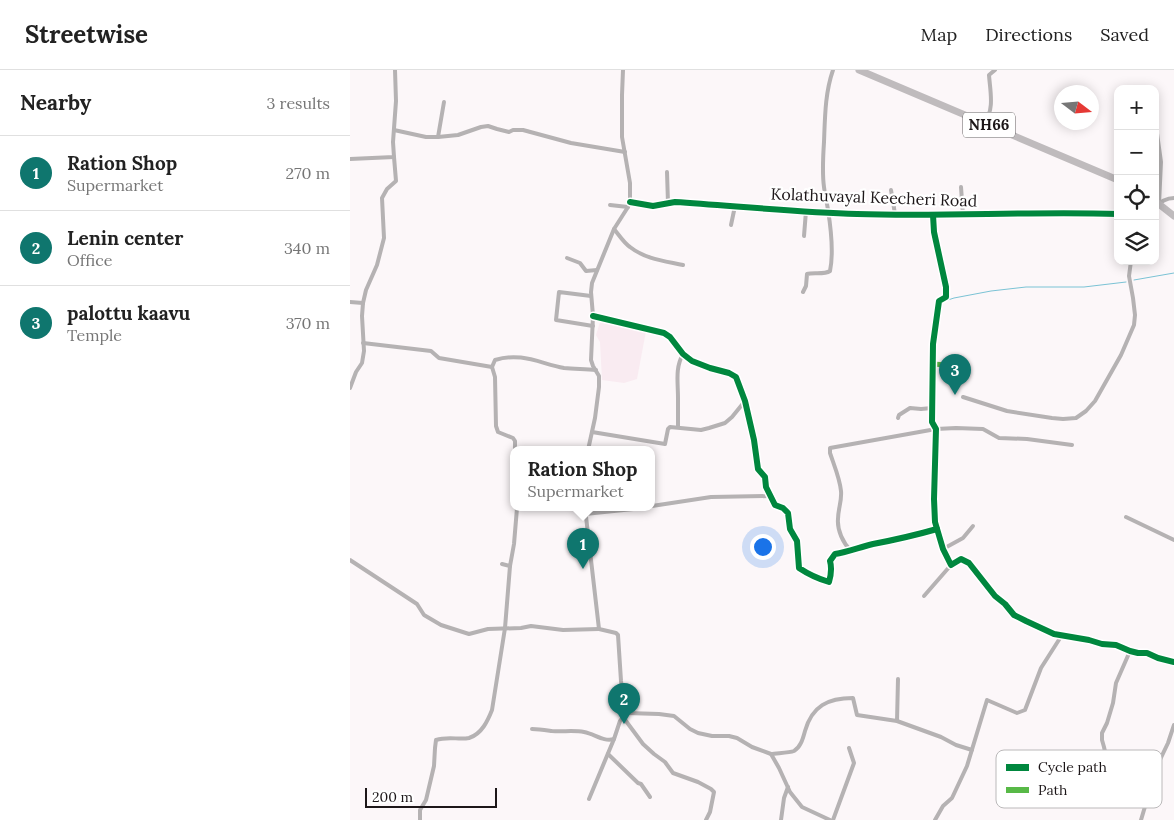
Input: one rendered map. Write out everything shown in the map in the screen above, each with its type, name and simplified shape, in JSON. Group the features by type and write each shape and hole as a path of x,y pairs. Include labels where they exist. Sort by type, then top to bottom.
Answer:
{"highway":[{"name":"NH66","path":"859,70 1114,178"},
{"path":"1159,205 1174,216"}],"street":[{"path":"350,388 356,372 362,363 364,351 363,303 366,290 377,265 384,238 382,198 387,189 396,181 394,157 396,102 394,70"},
{"path":"589,446 599,387 599,376 591,360 594,316 591,296 592,283 614,229 630,202 630,183 622,138 623,70"},
{"path":"803,292 806,286 806,274 812,272 827,273 830,271 831,265 831,239 829,212 824,187 823,156 825,104 830,79 834,70"},
{"path":"984,122 988,118 991,95 989,74 995,70"},
{"path":"438,137 444,102"},
{"path":"394,130 438,137 458,135 488,126 509,132 523,130 571,143 625,152"},
{"path":"1156,130 1160,162 1159,176"},
{"path":"350,159 394,157"},
{"path":"667,172 668,203"},
{"path":"961,187 962,215"},
{"path":"891,190 895,214"},
{"path":"1159,203 1168,198 1174,198"},
{"name":"Kolathuvayal Keecheri Road","path":"630,202 653,206 675,202 856,214 1114,214"},
{"path":"610,205 628,207"},
{"path":"732,225 735,206"},
{"path":"804,236 806,211"},
{"path":"933,215 934,232 946,287 946,297 939,301 933,344 932,422 936,429 934,499 937,529 943,549 951,564"},
{"path":"614,229 629,247 637,252 651,258 683,264"},
{"path":"567,258 580,263 586,271 597,270"},
{"path":"963,397 1007,412 1063,420 1076,418 1086,412 1095,401 1121,355 1134,324 1135,315 1129,276 1130,265"},
{"path":"591,296 559,292 556,320 593,326"},
{"path":"350,302 363,303"},
{"path":"594,316 664,333 692,361 734,375 745,401 754,440 758,469 765,477 766,487 775,505 783,508 788,513 790,529 797,542 799,568 829,582 831,574 830,561 835,554 937,529"},
{"path":"363,343 431,351 439,358 492,367"},
{"path":"678,427 677,372 678,364 683,354"},
{"path":"515,446 513,438 498,432 496,426 496,377 492,367 495,360 520,357 564,368 596,370"},
{"path":"933,364 961,366 956,386"},
{"path":"350,370 356,372"},
{"path":"592,432 665,444 670,427 701,430 725,424 745,401"},
{"path":"898,418 898,415 910,408 932,408"},
{"path":"851,551 846,546 838,528 841,490 830,448 936,429 956,428 983,429 999,438 1026,439 1072,445"},
{"path":"655,506 710,498 770,496"},
{"path":"420,820 420,810 426,800 434,766 436,740 443,738 470,738 479,732 487,722 492,710 505,628 517,511"},
{"path":"599,629 585,514 614,511"},
{"path":"1126,517 1174,540"},
{"path":"943,549 963,538 973,526"},
{"path":"350,560 417,604 424,615 446,627 469,634 488,629 531,626 563,630 599,629 616,633 618,636 620,681 625,710 628,713"},
{"path":"924,596 951,564 961,560 970,563 994,596 1014,614 1054,634 1116,645 1130,651 1147,653 1174,662"},
{"path":"502,564 510,566"},
{"path":"935,820 943,806 952,798 967,766 987,700 1017,713 1024,710 1041,668 1062,635"},
{"path":"1105,750 1102,733 1107,722 1116,683 1130,651"},
{"path":"897,721 898,679"},
{"path":"590,799 620,721 628,713 674,716 698,733 737,738 752,747 771,754 794,750 803,741 806,728 813,713 819,707 839,698 852,698 857,714 897,721 972,750"},
{"path":"623,717 643,744 665,762 673,773 698,782 714,792 710,812 706,820"},
{"path":"1162,756 1174,725"},
{"path":"532,728 551,731 584,732 601,739 614,739"},
{"path":"771,754 790,792 802,807 831,820 854,763 849,748"},
{"path":"608,754 641,784 650,797"},
{"path":"781,820 784,798 788,787"}],"shaded area":[{"path":"601,319 646,331 637,379 624,383 602,380 600,342 596,335"}],"waterway":[{"path":"1134,280 1174,273"},
{"path":"942,302 991,291 1026,287 1084,287 1126,282"}],"marked path":[{"path":"933,364 961,366 956,386"}],"cycle path":[{"path":"630,202 653,206 675,202 857,214 1114,214"},
{"path":"933,215 934,232 946,287 946,297 939,301 933,344 932,422 936,429 935,522 943,549 951,565 961,559 969,563 995,596 1014,615 1054,634 1116,645 1130,651 1147,653 1174,662"},
{"path":"593,316 664,333 692,361 736,377 745,401 754,440 758,469 765,477 766,487 775,505 783,508 788,513 790,529 797,541 799,568 802,570 829,582 831,572 830,561 835,554 937,529"}],"place":[{"name":"palottu kaavu","path":"955,395"},
{"name":"Ration Shop","path":"583,569"},
{"name":"Lenin center","path":"624,724"}]}
